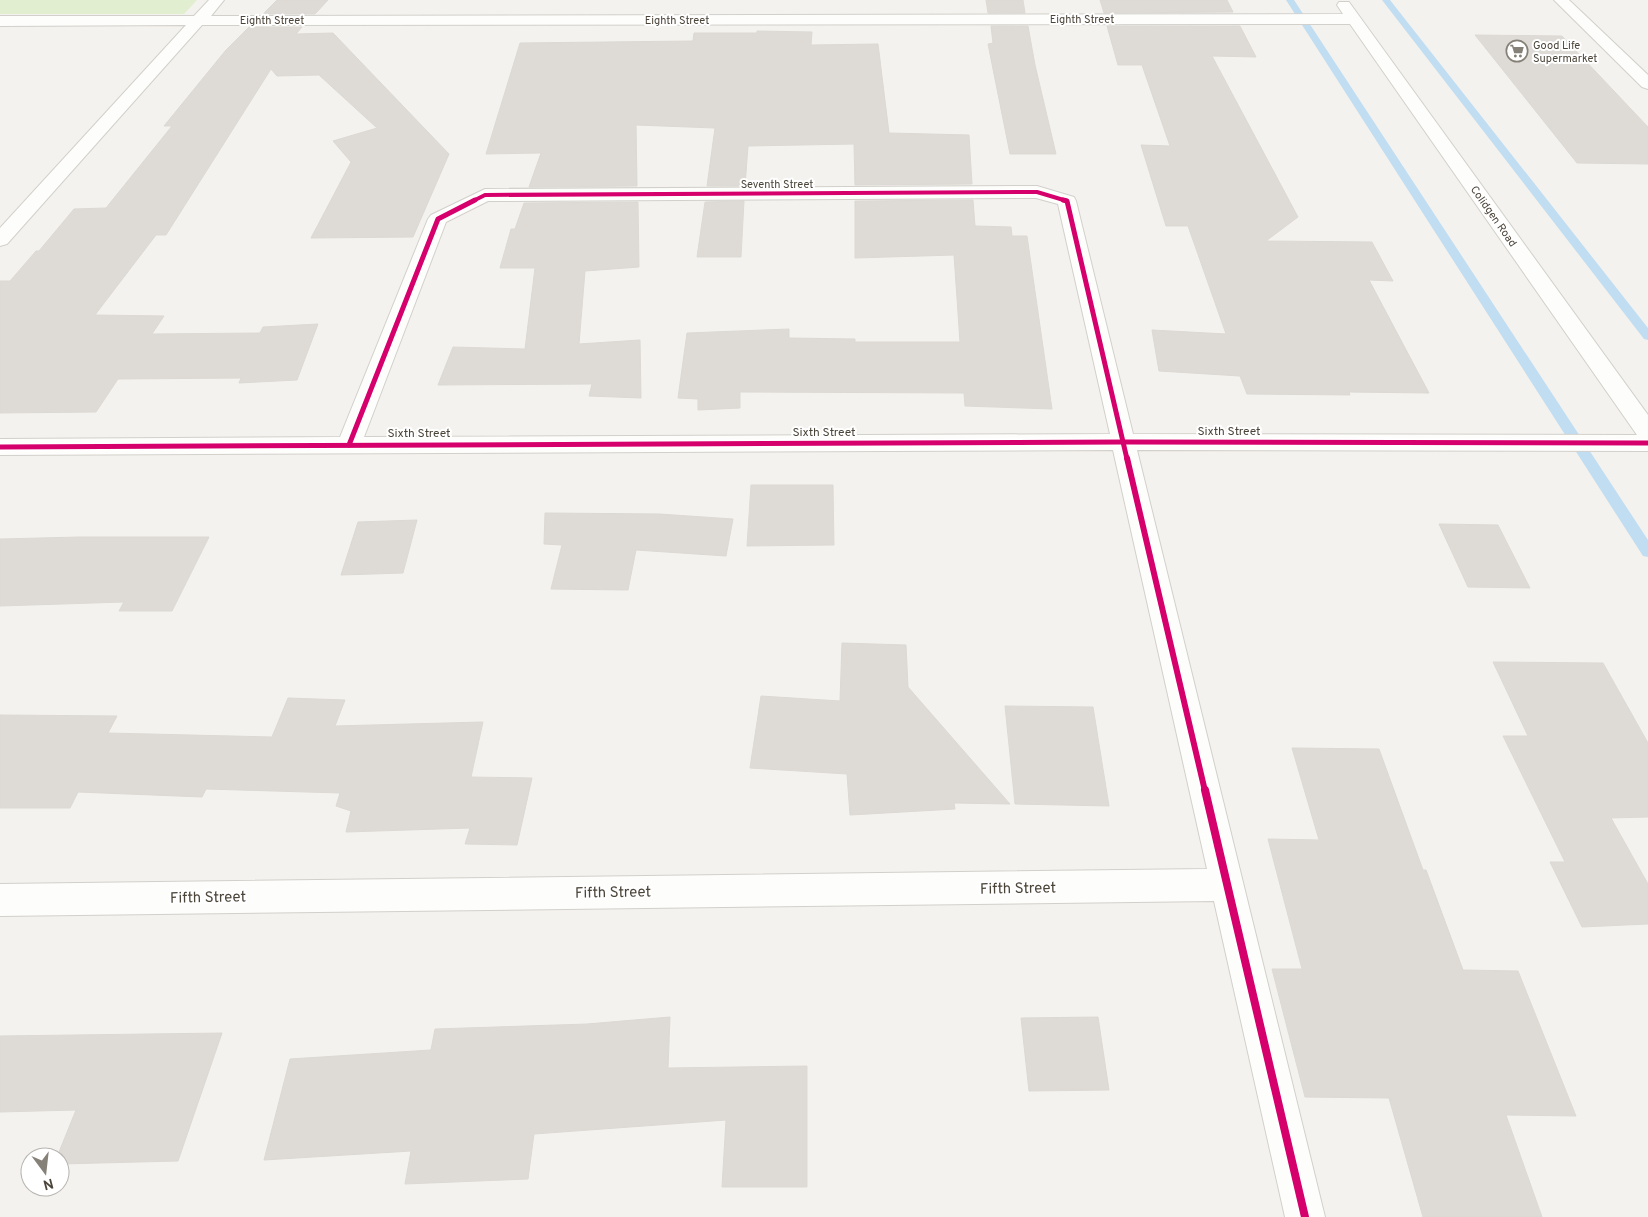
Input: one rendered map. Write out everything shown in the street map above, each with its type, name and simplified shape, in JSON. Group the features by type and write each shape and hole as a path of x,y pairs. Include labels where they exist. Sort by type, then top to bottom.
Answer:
{"street":[{"path":"0,240 217,0"},
{"name":"Colidgen Road","path":"1340,0 1648,432"},
{"path":"1561,0 1648,84"},
{"name":"Eighth Street","path":"0,21 1354,19"},
{"name":"Seventh Street","path":"349,445 438,219 485,195 1037,192 1067,201 1124,442"},
{"path":"1124,442 1304,1217"},
{"name":"Sixth Street","path":"0,448 1124,442 1648,443"},
{"name":"Fifth Street","path":"0,900 1227,885"}],"green space":[{"path":"0,0 197,0 184,14 0,14"}],"building":[{"path":"277,0 328,0 315,14 263,14"},
{"path":"986,0 1023,0 1025,13 988,13"},
{"path":"1100,0 1227,0 1233,12 1104,13"},
{"path":"991,26 1028,26 1056,154 1010,154 988,44 993,43"},
{"path":"1107,26 1240,26 1256,57 1212,56 1298,217 1266,241 1372,242 1393,281 1369,280 1429,393 1349,392 1350,395 1247,394 1240,376 1159,371 1152,330 1226,334 1188,226 1166,226 1141,145 1170,146 1142,65 1118,65"},
{"path":"249,27 302,27 296,34 333,33 449,154 413,237 311,238 351,162 333,141 377,128 319,75 277,76 271,69 166,235 156,235 95,315 164,316 152,334 260,333 263,327 318,324 297,380 239,383 241,378 118,379 96,412 0,413 0,281 10,281 36,251 39,251 74,209 106,208 172,126 164,126 226,50"},
{"path":"757,31 812,32 811,45 878,44 889,133 969,135 972,184 855,185 854,144 748,146 745,186 707,186 715,128 636,125 637,186 529,187 541,153 486,154 520,43 693,41 694,33 757,33"},
{"path":"1475,35 1562,36 1648,127 1648,164 1577,163"},
{"path":"973,200 975,226 1011,227 1012,236 1027,236 1052,409 965,406 964,393 740,392 740,408 698,410 698,399 678,398 687,333 789,329 789,338 855,339 855,342 960,342 954,255 855,258 855,201"},
{"path":"744,201 741,257 697,257 705,202"},
{"path":"638,202 639,267 585,271 579,344 640,340 641,398 589,396 592,384 438,385 453,347 525,349 535,268 500,268 511,229 515,229 524,203"},
{"path":"751,485 833,485 834,545 747,546"},
{"path":"545,513 659,514 733,519 726,556 636,550 628,590 551,589 562,545 544,544"},
{"path":"417,520 403,573 341,575 358,522"},
{"path":"1439,524 1498,525 1530,588 1468,587"},
{"path":"209,537 172,611 119,611 124,602 0,606 0,539"},
{"path":"842,643 906,645 908,687 1010,804 954,803 955,809 850,815 847,774 750,768 761,696 840,701"},
{"path":"1493,662 1603,663 1648,743 1648,817 1611,818 1648,884 1648,924 1582,927 1550,862 1565,862 1503,736 1528,736"},
{"path":"288,698 345,700 335,726 483,722 471,777 532,778 517,845 465,844 470,828 346,832 351,811 336,806 340,793 206,789 202,797 78,792 70,808 0,808 0,715 117,716 108,733 272,737"},
{"path":"1005,706 1093,707 1109,806 1015,804"},
{"path":"1292,748 1379,749 1423,870 1426,870 1463,970 1518,971 1576,1116 1506,1115 1542,1217 1423,1217 1389,1098 1305,1097 1272,969 1302,969 1268,839 1319,840"},
{"path":"670,1017 668,1068 807,1066 807,1187 722,1187 726,1120 534,1134 528,1179 405,1184 411,1151 264,1160 290,1059 431,1050 435,1029 587,1024"},
{"path":"1098,1017 1109,1090 1029,1091 1021,1018"},
{"path":"222,1033 178,1161 70,1164 70,1147 61,1147 76,1110 0,1112 0,1036"}],"waterway":[{"path":"1290,0 1648,552"},
{"path":"1386,0 1648,336"}],"cycle path":[{"path":"349,445 438,219 485,195 1037,192 1067,201 1305,1217"},
{"path":"0,447 1124,442 1648,443"}],"place":[{"name":"Good Life Supermarket","path":"1517,51"}]}
